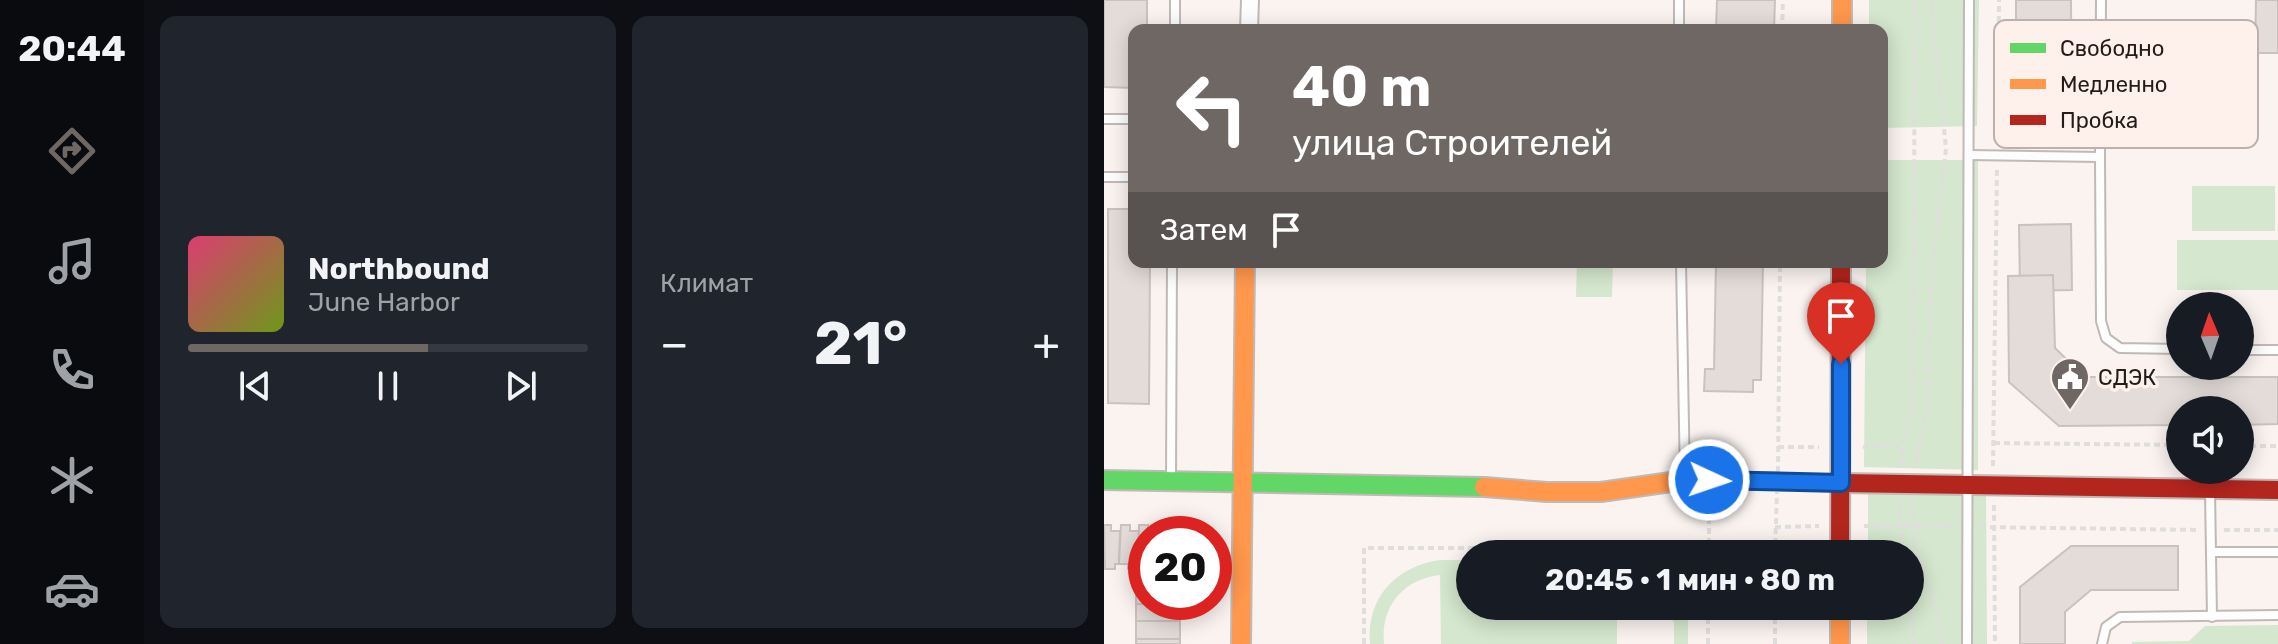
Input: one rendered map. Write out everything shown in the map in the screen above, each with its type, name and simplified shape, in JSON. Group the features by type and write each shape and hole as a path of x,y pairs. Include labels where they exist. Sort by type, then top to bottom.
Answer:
{"street":[{"path":"1249,24 1250,0"},
{"path":"1842,0 1842,24"},
{"path":"1241,644 1245,268"},
{"path":"1840,540 1841,268"},
{"path":"1104,480 1460,485 1547,492 1601,492 1685,480"},
{"path":"1841,483 2278,490"},
{"path":"1840,620 1840,644"}],"lane":[{"path":"1175,0 1175,24"},
{"path":"1679,0 1679,24"},
{"path":"1967,644 1969,0"},
{"path":"2101,0 2101,20"},
{"path":"1104,119 1128,119"},
{"path":"2100,148 2101,321 2106,338 2120,348 2166,349"},
{"path":"1969,155 2100,157"},
{"path":"1104,177 1128,177"},
{"path":"1171,482 1172,268"},
{"path":"1681,268 1685,480 1841,483"},
{"path":"2254,350 2278,350"},
{"path":"2210,491 2212,617"},
{"path":"2211,552 2278,552"},
{"path":"2102,644 2106,627 2120,617 2278,615"}],"path":[{"path":"1782,24 1783,0"},
{"path":"1915,0 1913,403 1901,446 1915,547 1937,612 1942,644"},
{"path":"1902,540 1900,526 1905,485 1928,400 1931,283 1946,149 1931,0"},
{"path":"1999,0 1999,20"},
{"path":"1993,472 1998,148"},
{"path":"1775,540 1780,268"},
{"path":"1994,443 2166,445"},
{"path":"1863,447 1901,446"},
{"path":"2254,446 2278,446"},
{"path":"1778,447 1819,447"},
{"path":"1709,480 1709,540"},
{"path":"1994,498 1995,644"},
{"path":"1775,527 1819,526"},
{"path":"1864,526 2278,530"},
{"path":"1364,644 1364,548 1456,549"},
{"path":"1708,620 1708,644"},
{"path":"1775,620 1775,644"},
{"path":"1912,620 1914,644"}],"green space":[{"path":"1869,0 1979,0 1977,126 1888,128 1888,24 1869,24"},
{"path":"1888,160 1978,160 1978,470 1864,467 1866,268 1888,268"},
{"path":"2192,186 2275,186 2275,231 2192,231"},
{"path":"2177,240 2278,240 2278,290 2177,290"},
{"path":"1577,268 1613,268 1612,297 1576,297"},
{"path":"1868,492 1986,494 1987,644 1867,644 1867,620 1924,620 1924,540 1868,540"},
{"path":"1456,560 1456,620 1617,620 1617,644 1441,644 1440,575 1415,582 1405,589 1390,607 1384,644 1370,644 1373,612 1387,587 1397,577 1424,563"},
{"path":"1673,620 1688,620 1688,644 1674,644"},
{"path":"2278,625 2278,644 2132,644 2189,641 2205,626"}],"building":[{"path":"1104,0 1147,0 1147,24 1128,24 1128,88 1104,87"},
{"path":"1717,0 1775,0 1774,24 1716,24"},
{"path":"2016,0 2071,0 2071,20 2016,20"},
{"path":"2256,0 2278,0 2278,53 2258,53"},
{"path":"1108,209 1128,209 1128,268 1150,268 1149,404 1108,403"},
{"path":"2071,224 2072,290 2020,291 2019,225"},
{"path":"1716,268 1763,268 1761,380 1753,380 1753,392 1704,391 1705,369 1714,369"},
{"path":"2053,275 2055,348 2085,377 2254,380 2254,377 2278,377 2278,424 2254,425 2254,396 2166,396 2166,425 2059,426 2009,382 2008,276"},
{"path":"1104,525 1111,525 1111,531 1120,531 1119,564 1115,564 1115,569 1105,569"},
{"path":"1121,525 1128,525 1128,564 1119,564"},
{"path":"2071,546 2178,546 2178,590 2091,590 2065,612 2065,644 2020,644 2020,587"},
{"path":"1136,620 1180,620 1180,621"},
{"path":"1136,621 1180,621 1180,639 1136,639"},
{"path":"1136,639 1180,639 1180,644 1136,644"}],"traffic: fast":[{"path":"1104,480 1484,487"}],"traffic: slow":[{"path":"1842,0 1842,24"},
{"path":"1241,644 1245,268"},
{"path":"1484,487 1601,492 1685,480"},
{"path":"1840,620 1840,644"}],"traffic: jam":[{"path":"1840,540 1841,268"},
{"path":"1841,483 2278,490"}],"place":[{"name":"СДЭК","path":"2070,411"}],"route":[{"path":"1709,480 1841,483 1841,364"}]}
